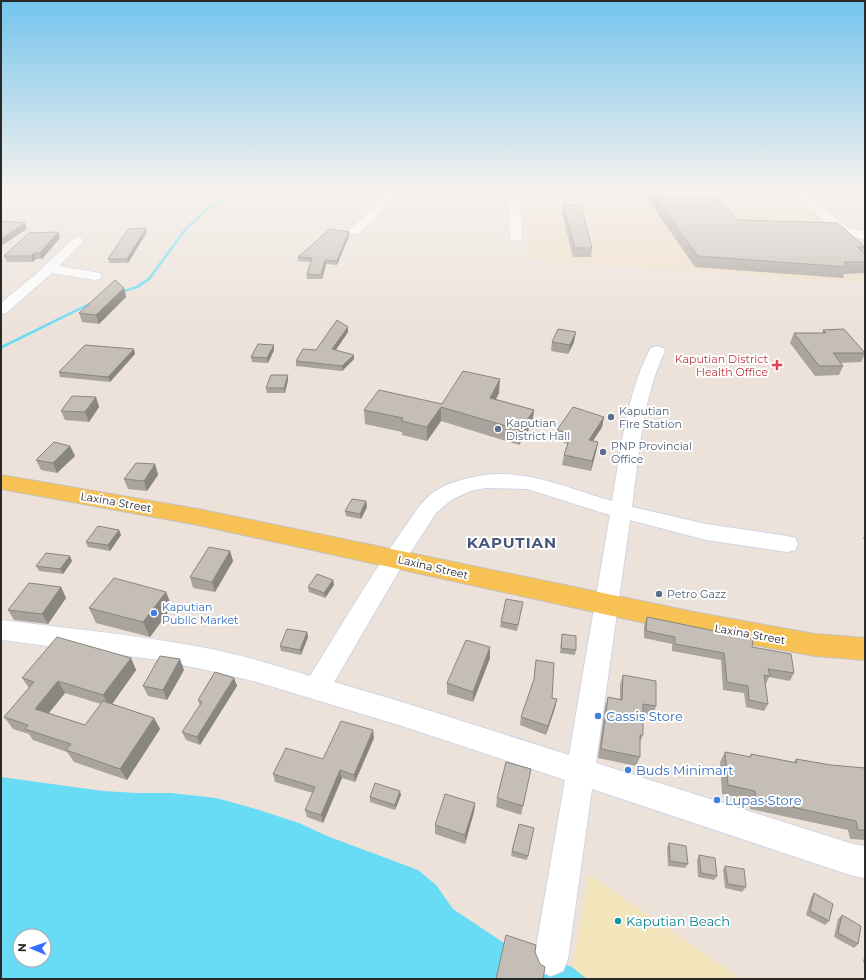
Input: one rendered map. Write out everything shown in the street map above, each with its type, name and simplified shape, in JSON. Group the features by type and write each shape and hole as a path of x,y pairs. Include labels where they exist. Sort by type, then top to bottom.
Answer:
{"main road":[{"name":"Laxina Street","path":"1,482 198,517 395,558 606,605 778,639 815,645 865,649"}],"street":[{"path":"1,310 50,269 78,240"},
{"path":"50,269 95,276"},
{"path":"551,959 621,511 643,383 649,366 657,351"},
{"path":"316,689 395,558 429,508 444,495 464,486 486,481 528,483 621,511 706,532 787,544"},
{"path":"1,630 202,658 257,672 402,714 581,771 718,817 853,860 865,862"}],"shaded area":[{"path":"526,236 841,236 865,259 865,283 529,260"}],"sand":[{"name":"Kaputian Beach","path":"589,875 742,979 587,979 572,967"}],"water":[{"path":"1,777 103,791 171,793 216,798 299,823 327,836 418,870 436,885 453,909 504,943 572,967 587,979 1,979"}],"building":[{"path":"26,236 55,236 40,253 34,253 31,256 4,256"},
{"path":"124,236 141,236 127,259 108,259"},
{"path":"322,236 347,236 337,261 325,260 321,275 307,274 312,258 298,257"},
{"path":"572,236 589,236 592,248 575,248"},
{"path":"683,236 852,236 865,247 857,247 865,254 865,262 844,262 847,267 698,256"},
{"path":"115,280 124,288 96,315 79,313"},
{"path":"337,320 348,327 332,349 354,355 342,366 296,361 303,349 316,350"},
{"path":"558,329 576,332 570,345 552,342"},
{"path":"844,329 865,353 833,353 843,366 819,366 794,333 826,333 823,330"},
{"path":"258,344 274,345 267,358 251,357"},
{"path":"85,345 134,349 108,377 59,372"},
{"path":"463,371 500,379 490,398 534,410 520,430 441,407 427,427 401,421 403,418 364,410 379,390 442,404"},
{"path":"271,375 288,375 284,388 266,388"},
{"path":"72,396 96,397 85,412 61,411"},
{"path":"573,407 604,417 589,440 598,442 592,461 564,455 571,434 557,430"},
{"path":"54,442 70,446 53,463 36,460"},
{"path":"136,463 155,464 144,481 124,479"},
{"path":"352,499 366,501 360,514 345,511"},
{"path":"98,526 119,530 108,545 86,542"},
{"path":"209,547 230,551 212,582 190,577"},
{"path":"46,553 70,556 60,569 36,566"},
{"path":"317,574 333,580 324,593 308,587"},
{"path":"114,578 166,592 143,622 89,608"},
{"path":"29,583 61,587 42,614 8,610"},
{"path":"506,599 523,602 518,625 501,622"},
{"path":"647,617 753,639 752,647 791,654 794,673 768,669 770,676 764,675 768,704 749,700 748,686 727,682 724,653 675,644 675,637 646,631"},
{"path":"287,629 307,632 300,650 280,646"},
{"path":"562,634 576,636 576,650 561,648"},
{"path":"57,637 131,658 103,695 58,681 35,709 85,725 103,701 154,718 120,769 66,750 71,744 25,729 28,725 4,717 34,682 22,678"},
{"path":"466,640 490,647 473,692 447,683"},
{"path":"160,656 180,659 163,690 143,686"},
{"path":"536,660 554,663 552,698 557,699 548,726 521,717 534,679"},
{"path":"215,672 234,678 197,737 182,732 202,702 198,700"},
{"path":"623,675 656,681 656,706 643,704 643,735 640,735 640,757 601,749 608,697 622,700"},
{"path":"341,721 373,730 354,775 340,770 321,815 305,810 315,787 273,774 286,748 323,759"},
{"path":"725,752 751,757 751,754 797,763 796,759 831,765 865,768 865,830 858,830 856,821 756,799 755,791 728,785"},
{"path":"506,762 531,769 523,806 497,798"},
{"path":"375,783 400,791 395,805 370,797"},
{"path":"445,794 475,803 465,835 435,825"},
{"path":"519,824 534,828 528,856 512,851"},
{"path":"669,843 686,846 688,864 670,861"},
{"path":"699,855 715,858 717,876 701,873"},
{"path":"725,866 744,869 746,887 728,884"},
{"path":"814,893 833,904 829,921 810,911"},
{"path":"842,915 861,926 858,944 838,933"},
{"path":"506,935 536,945 535,952 540,964 545,967 543,979 496,979"}],"waterway":[{"path":"118,293 137,287 149,279 181,236"},
{"path":"1,348 94,302"}],"place":[{"name":"Kaputian District Health Office","path":"777,365"},
{"name":"Kaputian Fire Station","path":"611,417"},
{"name":"Kaputian District Hall","path":"498,429"},
{"name":"PNP Provincial Office","path":"603,452"},
{"name":"Petro Gazz","path":"659,594"},
{"name":"Kaputian Public Market","path":"154,613"},
{"name":"Cassis Store","path":"598,716"},
{"name":"Buds Minimart","path":"628,770"},
{"name":"Lupas Store","path":"717,800"},
{"name":"Kaputian Beach","path":"618,921"}],"district":[{"name":"KAPUTIAN","path":"512,542"}]}
